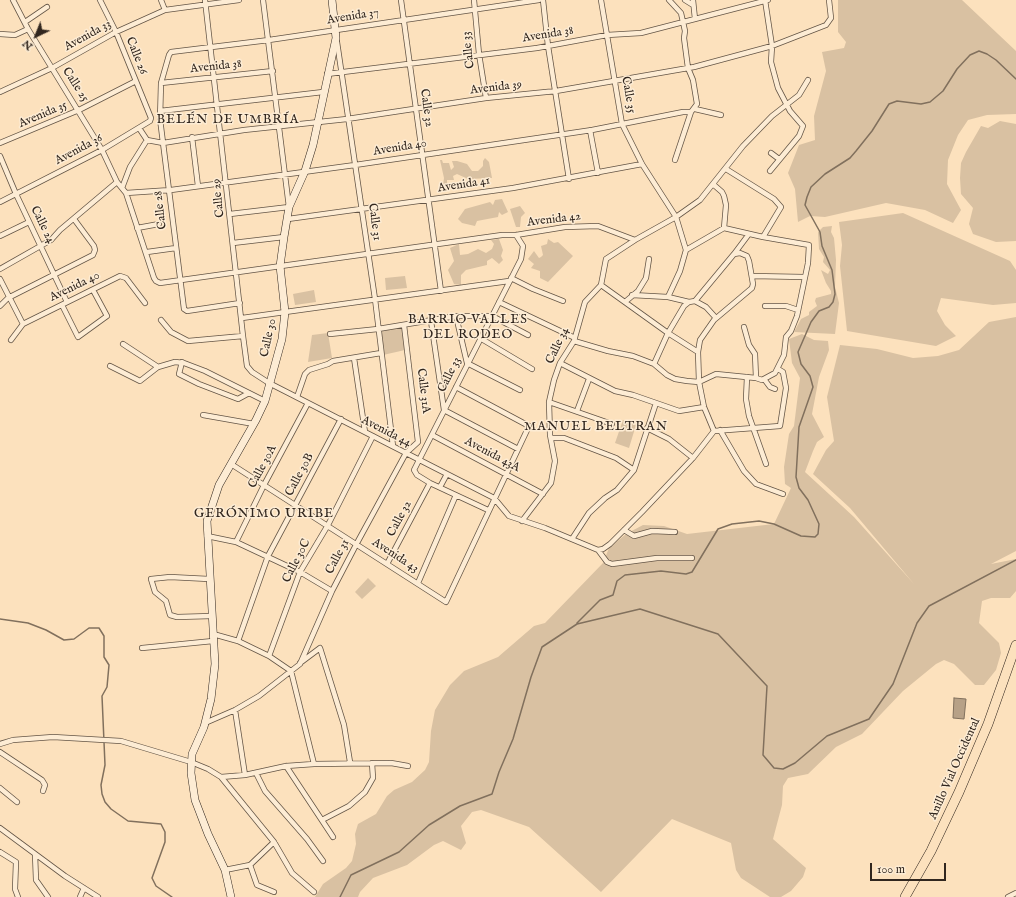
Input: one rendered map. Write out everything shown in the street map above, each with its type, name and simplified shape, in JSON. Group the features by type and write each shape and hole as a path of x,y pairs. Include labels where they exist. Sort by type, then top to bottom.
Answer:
{"highway":[{"name":"Anillo Vial Occidental","path":"905,897 931,850 960,792 988,724 1016,645"}],"main road":[{"name":"Calle 31","path":"332,0 336,38"},
{"name":"Calle 30","path":"191,762 192,754 205,723 211,699 214,664 207,521 212,504 231,464 254,424 265,401 282,339 285,312 280,266 289,207 305,171 318,122 323,92 336,38"},
{"path":"191,762 195,800 208,834 225,870 231,897"}],"street":[{"name":"Calle 25","path":"13,0 28,29 79,110 102,150 117,182"},
{"name":"Calle 26","path":"100,0 116,32 151,118 150,121"},
{"path":"161,0 165,10 206,2 239,0"},
{"name":"Calle 30","path":"263,0 289,207"},
{"name":"Calle 32","path":"401,0 441,290"},
{"name":"Calle 33","path":"474,0 479,54 486,98"},
{"name":"Avenida 37","path":"171,52 269,40 335,29 539,0"},
{"path":"543,0 548,46 569,179"},
{"name":"Calle 35","path":"601,0 622,124 642,164 676,217 686,250"},
{"path":"669,0 681,13 685,31 684,38 688,68 693,80 697,104 693,111 676,160"},
{"path":"685,0 693,3 695,19"},
{"path":"766,0 772,46 771,62 778,88 793,115 801,121 803,126 799,136 770,171"},
{"name":"Avenida 38","path":"327,74 548,46 607,35 641,33 766,0"},
{"name":"Avenida 39","path":"163,143 221,133 347,119 486,98 556,91 688,68 772,46 826,25 830,18 830,0"},
{"name":"Calle 29","path":"206,2 247,366 252,372 269,383"},
{"path":"25,22 47,7"},
{"name":"Avenida 33","path":"0,92 52,68 116,32 165,10"},
{"path":"0,34 16,35 28,29"},
{"name":"Calle 31","path":"336,38 367,255 375,299 393,446"},
{"name":"Calle 28","path":"171,52 162,82 160,111 179,281 184,309 187,311 240,303"},
{"name":"Avenida 38","path":"162,82 272,71"},
{"path":"698,352 668,333 601,285 606,259 635,240 676,217 700,200 714,185 743,146 772,116 799,96 808,80"},
{"name":"Avenida 35","path":"0,143 79,110 136,81"},
{"path":"160,111 323,92"},
{"name":"Avenida 40","path":"126,193 169,190 355,165 590,130 683,112 693,111 721,115"},
{"name":"Avenida 36","path":"0,202 102,150 150,121"},
{"path":"139,128 147,140 163,143"},
{"path":"590,130 598,173"},
{"path":"192,137 198,186"},
{"path":"122,188 130,167 147,140"},
{"path":"771,153 779,159"},
{"name":"Calle 24","path":"0,156 2,168 16,194 67,302"},
{"name":"Avenida 41","path":"288,219 569,179 642,164"},
{"path":"726,169 774,199 781,207 764,237"},
{"path":"0,269 51,240 60,230 74,220 117,182 126,193 154,278 160,282 179,281 280,266"},
{"path":"714,185 722,192 724,196 726,205 724,228"},
{"path":"230,214 289,207"},
{"path":"0,306 8,298 95,252 94,246 74,220"},
{"path":"0,236 29,222"},
{"path":"138,230 159,224"},
{"name":"Avenida 42","path":"280,266 502,235 516,235 565,227 598,226 635,240"},
{"path":"499,302 574,339 608,351 634,356 654,364 675,379 699,382 716,374 764,379 775,373 778,369 784,354 786,337 795,323 808,263 809,245 724,228 686,250 680,271 668,297"},
{"path":"695,301 749,234"},
{"name":"Calle 33","path":"419,460 521,259 523,249 522,242 516,235"},
{"path":"233,243 284,237"},
{"path":"146,252 176,248"},
{"path":"734,254 740,253 747,256 753,284 752,288 716,318 700,340 698,352 699,382 704,407 744,471 756,484 783,494"},
{"path":"625,302 638,290 646,278 649,259"},
{"name":"Avenida 40","path":"11,340 23,324 120,276 124,276 145,303"},
{"path":"752,276 804,277"},
{"path":"242,318 510,279 533,290 563,301"},
{"path":"0,280 8,298 23,324"},
{"name":"Calle 34","path":"522,521 551,483 555,461 550,438 549,402 560,363 574,339 585,302 601,285"},
{"path":"62,305 78,337 106,316 93,290"},
{"path":"632,296 668,297 689,302 695,301 706,307 716,318"},
{"path":"654,364 668,333 684,306 689,302"},
{"path":"765,306 786,306 798,310"},
{"path":"330,334 378,329 456,316 492,316 528,335"},
{"path":"456,316 467,363 520,390"},
{"path":"161,320 171,332 188,342 243,336"},
{"path":"431,321 444,410 518,449"},
{"name":"Calle 31A","path":"404,325 418,442 406,453"},
{"path":"744,327 749,345 755,354 756,378"},
{"path":"480,338 532,369"},
{"path":"123,344 158,366"},
{"path":"297,397 305,374 309,370 333,361 381,353"},
{"path":"354,358 365,432"},
{"path":"182,362 179,374 199,384 238,399 242,399 249,393"},
{"path":"110,366 140,381 158,366 182,362 205,371 265,401"},
{"path":"560,363 615,391 633,395 679,410 704,407"},
{"path":"598,550 607,547 624,530 693,458 717,430 778,427 782,424 786,388 783,372 778,369"},
{"path":"747,377 746,399 753,428 766,464"},
{"path":"577,411 589,379"},
{"path":"764,379 770,388 775,389"},
{"name":"Avenida 44","path":"269,383 494,498"},
{"path":"419,460 414,470 415,473 430,483 488,510 529,426 456,387"},
{"path":"549,402 612,424"},
{"name":"Calle 30A","path":"236,542 264,485 308,403"},
{"path":"572,539 589,513 605,498 617,490 634,470 656,403"},
{"path":"203,415 254,424"},
{"name":"Calle 30B","path":"238,641 268,556 341,419"},
{"path":"647,428 669,439 693,458"},
{"name":"Avenida 43A","path":"432,435 543,494"},
{"name":"Calle 30C","path":"269,656 300,572 328,525 373,436"},
{"path":"550,438 564,438 616,458 634,470"},
{"name":"Calle 31","path":"205,723 235,710 259,696 300,664 332,591 406,453"},
{"name":"Avenida 43","path":"231,464 357,543 446,602 488,510"},
{"path":"440,487 447,474"},
{"name":"Calle 32","path":"387,564 430,483"},
{"path":"418,583 456,495"},
{"path":"494,498 509,516 598,550 607,562 612,564 657,558 692,558"},
{"path":"624,530 634,536 652,531 675,532"},
{"path":"207,536 236,542 268,556 300,572 332,591"},
{"path":"209,579 170,577 151,579 155,592 166,601 170,615 177,617 212,616"},
{"path":"142,648 213,638 238,641 269,656 291,671 314,764"},
{"path":"300,664 320,648 344,725 350,762"},
{"path":"235,710 245,775"},
{"path":"0,744 13,740 53,736 81,739 95,738 125,742 191,762 208,769 221,777 274,842 292,873 314,892"},
{"path":"0,752 42,780 45,785 42,791"},
{"path":"221,777 245,775 286,766 314,764 350,762 391,763 408,766"},
{"path":"322,820 349,806 365,792 373,778 372,763"},
{"path":"286,766 333,837"},
{"path":"256,773 265,791 307,839 323,861"},
{"path":"0,788 17,802"},
{"path":"1,831 98,897"},
{"path":"225,870 250,865 274,842"},
{"path":"0,852 16,862 16,890 18,897"},
{"path":"36,854 36,880 48,897"},
{"path":"250,865 258,885 274,892"},
{"path":"80,897 84,888"},
{"path":"1008,897 1016,893"}],"shaded area":[{"path":"838,0 962,0 1016,51 1016,114 987,115 968,120 958,135 948,160 947,184 961,210 953,223 925,210 886,203 825,217 810,216 798,222 795,189 788,173 799,145 815,140 814,116 826,71 822,52 844,48 846,42 838,32"},
{"path":"1000,121 1016,124 1016,241 996,242 973,234 969,224 973,208 961,194 960,178 961,163 981,126 988,128"},
{"path":"485,158 489,162 492,178 468,179 457,174 453,176 454,180 447,180 447,185 443,186 444,178 440,160 442,160 443,163 449,163 451,170 454,167 452,161 457,161 467,164 472,171 478,171 483,166 483,161"},
{"path":"502,199 508,212 502,215 499,212 498,217 477,221 475,226 462,223 458,219 465,209 490,202 493,205 495,200"},
{"path":"520,206 525,213 521,217 520,227 516,227 510,209"},
{"path":"903,213 1010,261 1016,270 1016,303 993,305 941,298 937,311 945,325 956,336 936,346 847,331 840,266 842,245 839,222"},
{"path":"832,226 831,232 834,238 836,260 835,287 839,303 835,334 794,332 801,319 809,315 809,312 817,306 815,301 816,298 831,294 821,270 828,274 830,270 823,262 824,257 819,249 818,232 823,227"},
{"path":"499,239 503,250 501,256 503,260 499,264 492,258 487,261 487,265 466,270 461,275 461,285 454,284 448,270 454,261 450,248 459,244 460,255 468,254 478,249 486,253 492,249 494,244 491,240"},
{"path":"548,239 554,243 558,242 573,256 548,282 540,278 540,271 531,268 534,264 528,259 534,251 539,258 543,255 541,246 547,244"},
{"path":"405,276 407,288 386,290 385,278"},
{"path":"314,290 316,302 295,305 293,294"},
{"path":"1016,317 1016,551 991,564 1016,559 1016,591 1010,598 991,598 982,601 979,623 999,643 1001,653 996,670 984,685 975,685 954,664 944,660 936,664 903,691 862,734 836,747 808,774 788,778 783,786 782,805 773,839 806,868 803,877 791,891 781,897 770,897 741,878 736,870 731,843 672,819 601,892 529,827 481,810 472,812 461,826 466,843 461,850 443,841 434,845 407,865 373,878 360,892 358,897 315,897 323,884 346,868 352,861 356,844 355,834 358,824 376,814 387,796 394,790 412,782 425,770 429,762 431,731 435,710 450,685 464,671 498,657 534,626 545,623 603,563 609,548 626,534 643,525 664,526 687,534 774,524 791,488 785,484 784,467 789,434 794,426 800,378 792,363 789,339 802,334 814,340 828,341 829,350 819,377 812,414 824,437 817,442 805,472 854,517 914,584 850,508 813,474 826,450 834,441 827,397 840,345 877,349 913,358 938,356 959,350 989,322"},
{"path":"403,327 405,350 383,355 379,330"},
{"path":"328,333 332,358 308,362 312,335"},
{"path":"623,420 636,425 629,448 615,443"},
{"path":"368,578 376,586 362,599 355,592"},
{"path":"954,698 966,699 964,719 953,718"}],"waterway":[{"path":"577,623 600,600 613,595 617,581 625,575 661,571 686,574 692,572 718,529 732,524 759,521 774,524 801,536 815,537 818,534 819,524 808,500 799,488 796,477 799,427 813,387 810,376 801,364 798,352 811,322 819,311 829,307 833,302 835,294 832,270 822,246 820,232 805,205 811,187 825,174 850,158 872,131 889,104 897,101 921,104 930,102 943,91 957,69 970,55 979,51 987,54 996,60 1016,79"},
{"path":"340,897 351,875 399,852 429,825 460,806 492,794 499,772 513,739 531,677 542,647 577,624 640,609 718,634 767,686 763,755 774,768 783,769 795,763 827,736 869,719 893,684 917,623 929,606 1016,560"},
{"path":"0,619 28,623 46,630 64,640 74,639 89,628 99,628 104,636 104,657 109,665 107,687 102,696 105,765 101,785 102,794 105,802 111,809 128,821 161,824 165,832 165,842 152,878 156,886 172,897"}],"district":[{"name":"BELÉN DE UMBRÍA","path":"228,120"},
{"name":"BARRIO VALLES DEL RODEO","path":"468,328"},
{"name":"MANUEL BELTRAN","path":"596,427"},
{"name":"GERÓNIMO URIBE","path":"264,514"}]}
